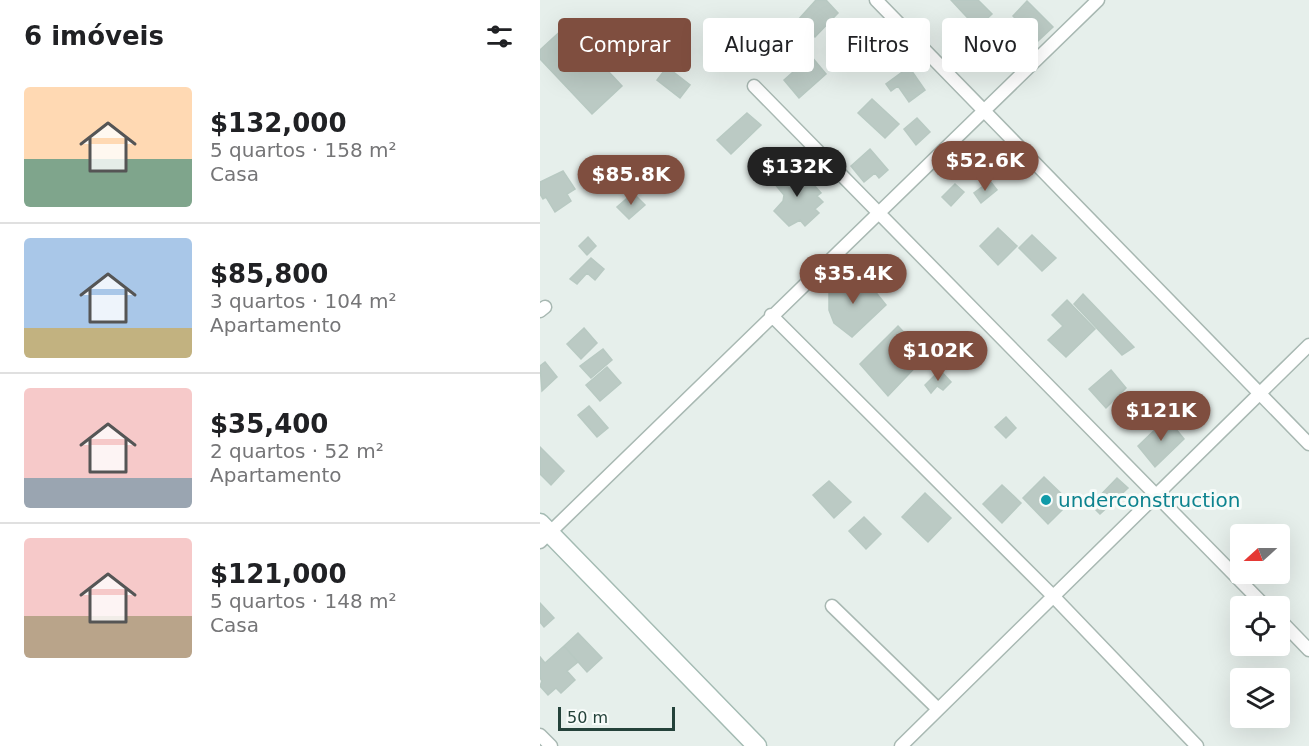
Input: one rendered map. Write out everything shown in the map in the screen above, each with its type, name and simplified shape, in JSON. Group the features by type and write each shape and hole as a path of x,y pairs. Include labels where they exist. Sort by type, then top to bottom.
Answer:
{"street":[{"path":"876,0 1309,444"},
{"path":"757,746 543,533 1098,0"},
{"path":"754,86 879,210 1156,497 1255,596"},
{"path":"771,315 1053,596 1196,746"},
{"path":"901,746 1309,345"},
{"path":"832,606 938,709"},
{"path":"1290,630 1309,650"},
{"path":"540,735 552,746"}],"building":[{"path":"816,0 826,0 838,13 833,18 826,18 826,26 815,37 814,18 800,18"},
{"path":"951,0 978,0 992,14 988,18 968,18"},
{"path":"1027,1 1053,27 1038,41 1038,18 1015,18 1013,16"},
{"path":"558,33 558,72 609,72 622,86 592,114 540,59 540,50"},
{"path":"814,60 826,74 799,98 784,80 793,72 814,72"},
{"path":"663,72 673,72 690,85 680,98 657,80"},
{"path":"902,72 912,72 925,90 909,102 898,86 891,91 886,84"},
{"path":"872,99 899,124 885,138 858,113"},
{"path":"747,113 761,125 731,154 717,140"},
{"path":"917,118 930,132 916,145 904,129"},
{"path":"870,149 888,170 879,178 875,173 864,182 851,166"},
{"path":"795,164 821,193 817,196 823,202 815,209 819,213 805,226 800,220 789,226 774,211 783,201 784,195 774,183"},
{"path":"563,171 575,189 567,194 571,201 555,212 546,197 543,199 540,194 540,182"},
{"path":"990,181 997,190 981,203 974,193"},
{"path":"955,184 964,192 951,206 942,197"},
{"path":"633,193 645,205 629,219 617,207"},
{"path":"998,228 1017,246 998,265 980,246"},
{"path":"1032,235 1056,258 1042,271 1019,248"},
{"path":"588,237 596,246 587,255 579,246"},
{"path":"591,258 604,269 595,280 587,273 577,284 570,279"},
{"path":"841,280 857,280 874,290 886,305 852,337 834,323 829,310 829,292"},
{"path":"1083,294 1134,347 1122,355 1074,304"},
{"path":"1067,300 1095,329 1066,357 1048,340 1063,326 1052,315"},
{"path":"898,326 926,356 888,396 860,364"},
{"path":"584,328 597,343 581,359 567,344"},
{"path":"603,349 612,360 591,378 580,366"},
{"path":"545,362 557,377 542,391 540,366"},
{"path":"607,367 621,383 600,401 586,385"},
{"path":"940,370 951,382 943,390 937,386 931,393 925,385"},
{"path":"1111,370 1126,388 1106,408 1089,389"},
{"path":"589,406 608,428 597,437 578,415"},
{"path":"1006,417 1016,428 1006,438 995,427"},
{"path":"1167,418 1184,439 1155,467 1138,446"},
{"path":"540,447 564,471 551,485 540,474"},
{"name":"underconstruction","path":"1044,477 1070,502 1048,524 1023,498"},
{"path":"1117,478 1128,488 1100,514 1091,505"},
{"path":"829,481 851,502 834,518 813,495"},
{"path":"1002,485 1021,503 1002,523 983,504"},
{"path":"925,493 951,518 928,542 902,517"},
{"path":"864,517 881,534 866,549 849,531"},
{"path":"540,603 554,618 544,627 540,622"},
{"path":"578,633 602,658 587,672 564,646"},
{"path":"564,646 578,662 567,671 575,680 561,693 556,688 548,695 540,686 542,681 540,657 545,663"}],"place":[{"name":"underconstruction","path":"1046,500"}]}
